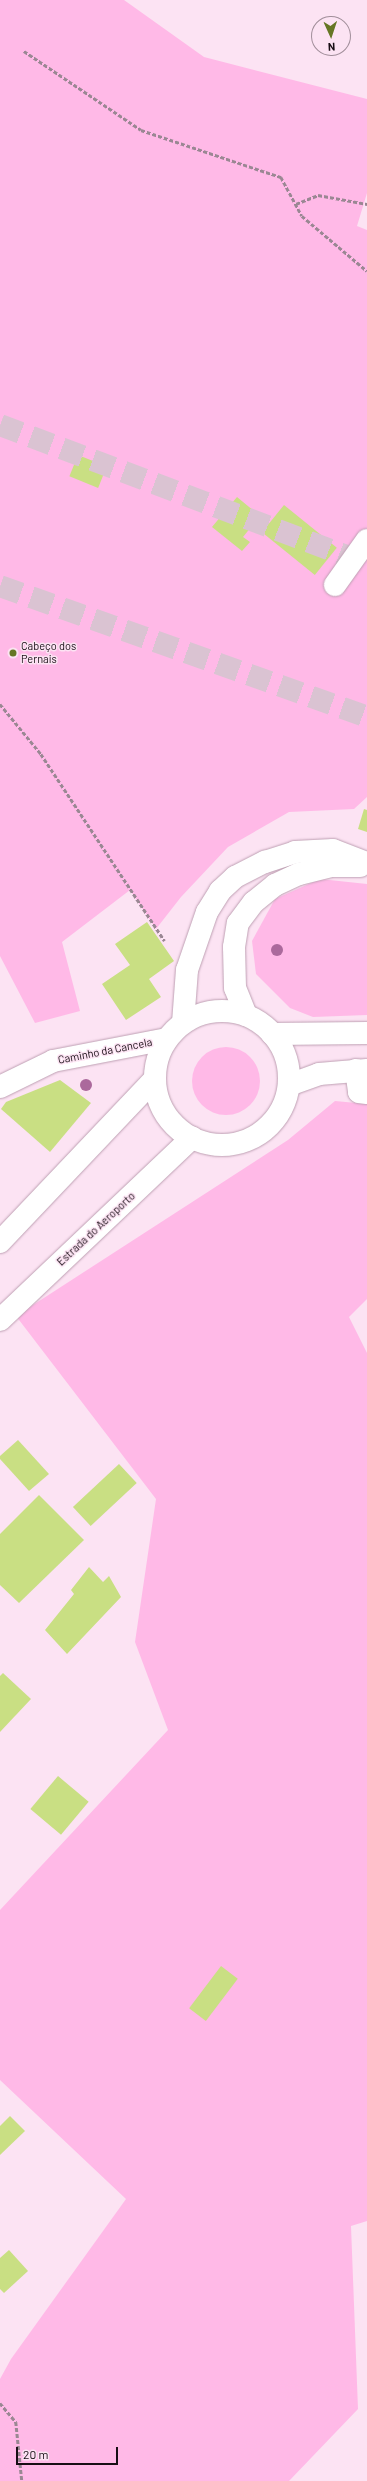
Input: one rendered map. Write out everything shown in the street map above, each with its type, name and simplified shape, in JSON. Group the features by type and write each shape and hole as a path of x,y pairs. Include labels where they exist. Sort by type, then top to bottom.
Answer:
{"main road":[{"path":"335,585 367,540"},
{"path":"183,1024 187,970 208,912 220,891 236,877 266,862 295,852 333,850 367,865"},
{"path":"246,1015 235,988 234,947 238,923 254,902 275,884 299,874 330,866 367,865"},
{"path":"224,1011 246,1015 265,1026 272,1034 279,1043 288,1063 289,1085 283,1107 270,1125 252,1139 231,1145 208,1144 192,1138 170,1121 159,1102 154,1080 158,1058 167,1038 183,1024 203,1014 224,1011"},
{"path":"272,1034 367,1033"},
{"name":"Caminho da Cancela","path":"0,1087 53,1061 167,1038"},
{"path":"289,1085 319,1074 362,1070 359,1092 367,1093"},
{"path":"6,1235 154,1080"},
{"name":"Estrada do Aeroporto","path":"0,1320 192,1138"}],"path":[{"path":"24,51 141,130 281,176 302,216 367,270"},
{"path":"296,204 318,195 367,204"},
{"path":"0,704 41,754 156,929 187,970"},
{"path":"0,2403 16,2422 22,2481"}],"shaded area":[{"path":"0,0 124,0 204,57 367,99 367,193 357,226 367,230 367,797 354,809 289,812 228,847 181,897 156,929 130,890 62,942 80,1011 35,1023 0,956"},
{"path":"320,879 367,884 367,1015 313,1017 290,1008 256,974 252,941 275,899"},
{"path":"219,1047 233,1047 245,1053 254,1062 260,1074 258,1094 250,1105 239,1113 233,1115 219,1115 213,1113 202,1105 194,1094 192,1088 192,1074 194,1068 202,1057 213,1049"},
{"path":"335,1101 367,1104 367,1299 349,1317 367,1353 367,2221 351,2226 358,2409 289,2481 0,2481 0,2379 11,2359 126,2199 0,2080 0,1910 168,1730 135,1642 156,1499 16,1316 288,1140"}],"building":[{"path":"78,455 107,467 98,488 69,476"},
{"path":"237,497 260,516 243,537 250,542 242,551 212,527"},
{"path":"284,505 337,548 315,575 262,532"},
{"path":"364,809 367,810 367,832 358,829"},
{"path":"147,922 174,961 149,979 161,997 126,1020 102,984 130,965 115,944"},
{"path":"60,1080 91,1103 50,1152 1,1109 6,1102"},
{"path":"18,1440 49,1474 29,1491 0,1459 0,1456"},
{"path":"119,1464 137,1483 91,1526 73,1507"},
{"path":"39,1495 84,1540 19,1603 0,1585 0,1534"},
{"path":"89,1567 103,1582 109,1576 121,1597 67,1654 45,1630 74,1594 71,1590"},
{"path":"3,1673 31,1699 0,1732 0,1676"},
{"path":"58,1776 89,1802 61,1835 30,1809"},
{"path":"221,1966 238,1979 206,2021 189,2008"},
{"path":"10,2116 25,2131 0,2155 0,2126"},
{"path":"9,2250 28,2271 4,2293 0,2289 0,2258"}],"tunnel":[{"path":"0,425 367,564"},
{"path":"0,586 367,717"}],"place":[{"name":"Cabeço dos Pernais","path":"13,653"}]}
